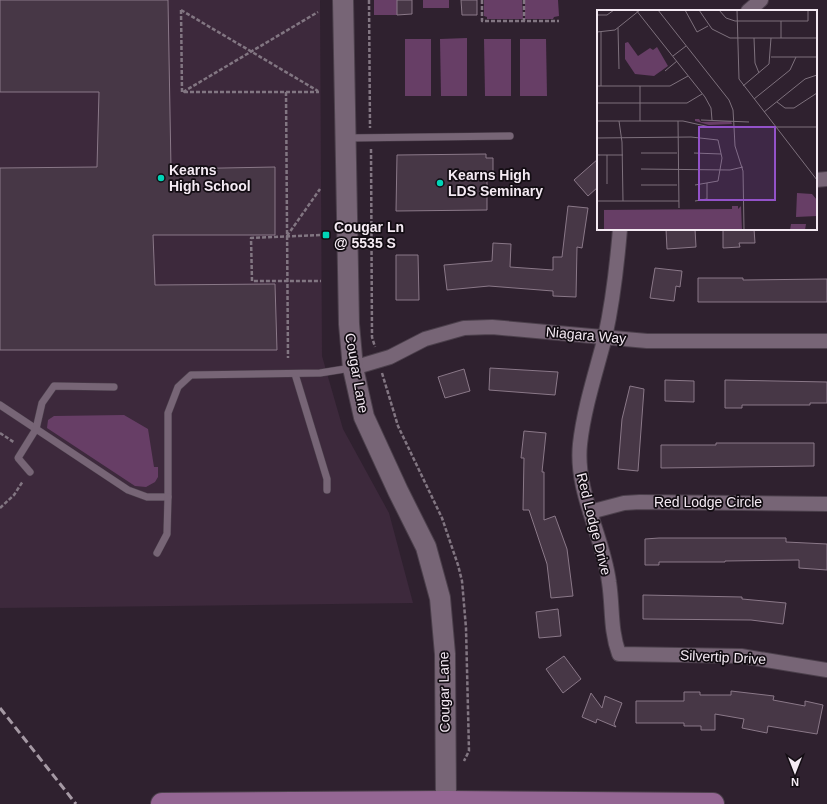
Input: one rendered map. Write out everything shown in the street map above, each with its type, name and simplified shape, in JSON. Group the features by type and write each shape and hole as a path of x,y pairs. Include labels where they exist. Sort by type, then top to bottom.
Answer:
{"main road":[{"name":"Cougar Lane","path":"343,0 349,324 353,368 364,417 426,547 440,598 445,654 446,803"},
{"path":"162,804 713,804"}],"street":[{"path":"749,10 761,0"},
{"path":"817,180 827,179"},
{"name":"Red Lodge Drive","path":"618,654 613,638 609,583 604,554 590,512 581,478 579,460 580,442 613,294 620,230"},
{"name":"Niagara Way","path":"353,368 390,357 425,339 464,328 492,327 661,341 827,341"},
{"name":"Red Lodge Circle","path":"590,512 624,503 640,502 827,504"},
{"name":"Silvertip Drive","path":"618,654 741,656 827,670"}],"lane":[{"path":"345,138 510,136"},
{"path":"157,553 167,534 168,413 178,387 191,375 320,373 353,368"},
{"path":"295,374 327,479 327,490"},
{"path":"30,472 18,458 36,429 42,403 54,386 114,387"},
{"path":"0,405 128,490 147,497 168,497"}],"path":[{"path":"369,0 372,338"},
{"path":"482,0 482,21 558,21"},
{"path":"524,0 524,21"},
{"path":"181,10 319,92 286,92 182,92 181,10"},
{"path":"182,92 318,12"},
{"path":"286,92 288,358"},
{"path":"287,236 320,189"},
{"path":"320,236 251,238 252,281 321,281"},
{"path":"0,433 24,449"},
{"path":"0,508 14,495 30,472"}],"shaded area":[{"name":"Kearns High School","path":"0,0 320,0 322,356 343,429 389,513 413,603 0,608"},
{"path":"374,0 397,0 397,15 374,15"},
{"path":"423,0 449,0 449,8 423,8"},
{"path":"484,0 522,0 523,19 487,19 487,17 484,16"},
{"path":"525,0 558,0 559,16 554,17 553,19 525,19"},
{"path":"467,38 467,96 441,96 440,39"},
{"path":"405,39 431,39 431,96 405,96"},
{"path":"484,39 511,39 511,96 485,96"},
{"path":"520,39 546,39 547,96 520,96"},
{"path":"124,415 148,429 154,467 158,467 158,477 155,482 146,487 135,486 47,428 48,420 54,416"}],"building":[{"path":"0,0 168,0 171,169 275,167 275,235 153,235 155,285 275,284 277,350 0,350 0,168 97,167 99,92 0,92"},
{"path":"397,0 412,0 412,14 397,15"},
{"path":"461,0 477,0 477,15 462,15"},
{"name":"Kearns High LDS Seminary","path":"486,154 486,158 493,158 493,172 487,172 487,210 396,211 397,155"},
{"path":"597,160 597,188 588,196 574,180"},
{"path":"568,206 588,208 582,248 577,247 576,297 553,296 553,291 489,286 447,290 444,265 492,261 493,243 511,244 510,267 553,270 553,257 562,257"},
{"path":"666,230 695,230 696,247 667,249"},
{"path":"723,230 754,230 755,243 739,243 740,247 723,248"},
{"path":"396,255 418,255 419,300 396,300"},
{"path":"655,268 682,271 680,287 676,286 674,301 650,298"},
{"path":"698,278 743,278 743,280 827,279 827,302 698,302"},
{"path":"490,368 558,372 555,395 489,390"},
{"path":"464,369 470,391 445,398 438,377"},
{"path":"665,380 694,381 694,402 665,401"},
{"path":"725,380 827,382 827,403 810,403 810,405 742,405 742,408 725,408"},
{"path":"630,386 644,389 638,471 618,469 622,419"},
{"path":"524,431 546,433 542,472 544,472 544,520 555,516 567,549 573,596 551,598 547,564 529,510 523,510 524,458 521,458"},
{"path":"716,443 814,443 814,466 661,468 661,445 716,445"},
{"path":"786,538 786,542 827,544 827,570 799,568 799,560 659,562 659,565 645,565 645,539"},
{"path":"643,595 742,597 742,599 786,603 783,624 751,620 643,619"},
{"path":"558,609 561,636 539,638 536,612"},
{"path":"564,656 581,679 563,693 546,669"},
{"path":"731,691 774,696 773,700 805,706 805,701 823,705 817,734 768,726 767,733 742,728 744,719 715,714 715,730 701,730 701,726 684,726 684,723 636,723 636,701 684,701 684,692 700,692 700,695 731,695"},
{"path":"591,693 602,708 605,696 622,703 614,724 616,727 597,719 596,723 582,717"}],"railway":[{"path":"0,708 76,804"}],"place":[{"name":"Kearns High School","path":"161,178"},
{"name":"Kearns High LDS Seminary","path":"440,183"},
{"name":"Cougar Ln @ 5535 S","path":"326,235"}]}
